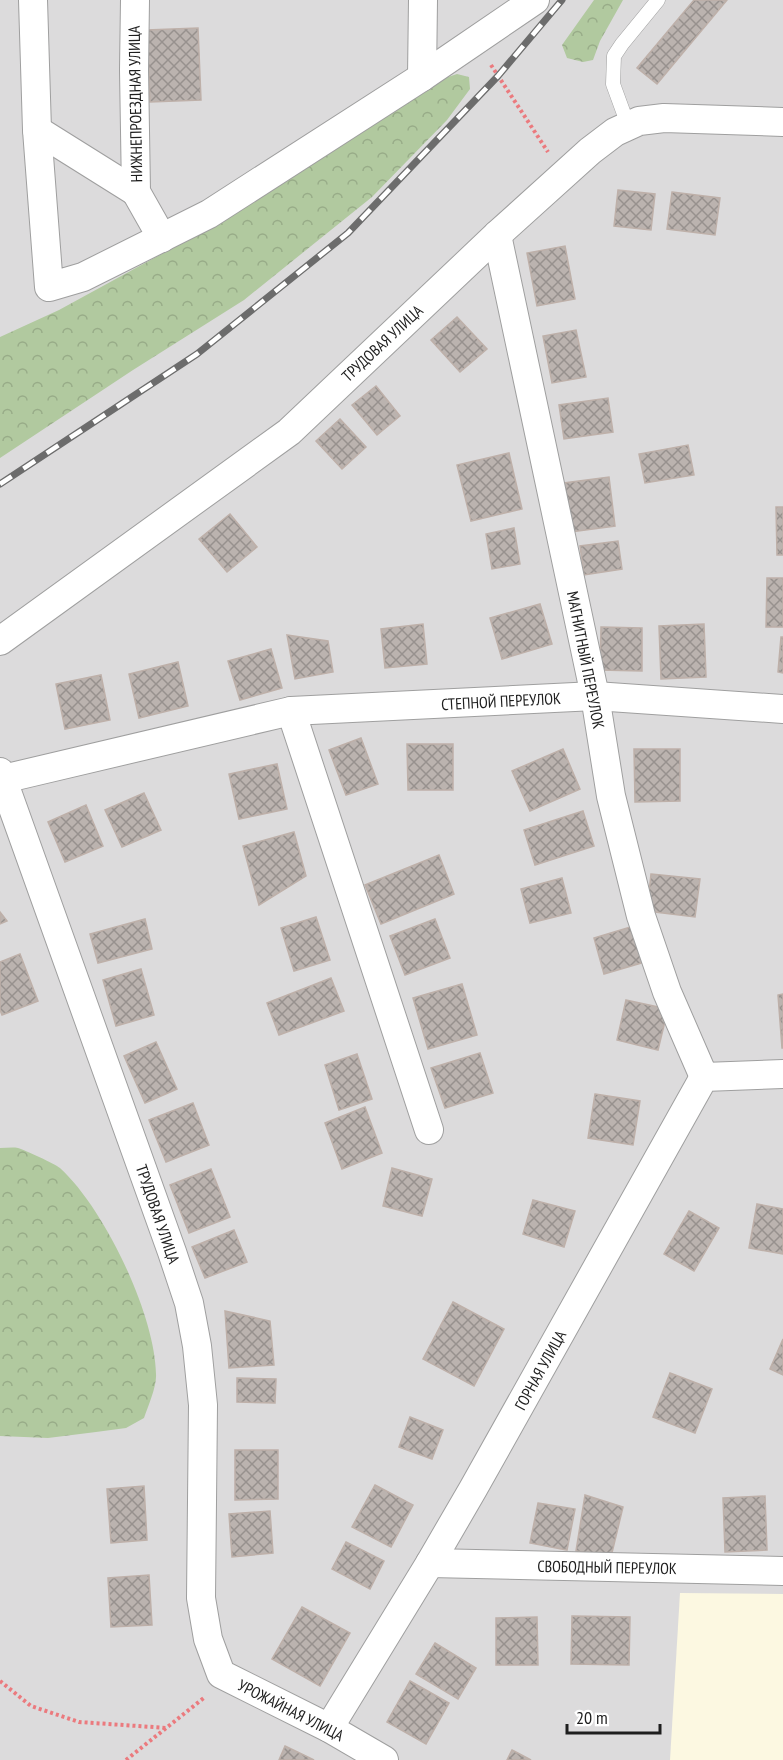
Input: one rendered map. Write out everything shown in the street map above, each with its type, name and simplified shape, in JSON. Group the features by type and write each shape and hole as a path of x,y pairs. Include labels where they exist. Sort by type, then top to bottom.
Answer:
{"street":[{"path":"33,0 38,130 49,287 83,277 209,214 422,77 535,0"},
{"name":"НИЖНЕПРОЕЗДНАЯ УЛИЦА","path":"135,0 136,192 162,238"},
{"path":"422,77 423,0"},
{"name":"ТРУДОВАЯ УЛИЦА","path":"0,641 289,432 496,235 590,151 615,132 639,121 664,118 783,122"},
{"path":"38,130 136,192"},
{"name":"МАГНИТНЫЙ ПЕРЕУЛОК","path":"496,235 595,696 611,796 641,916 667,992 704,1077"},
{"name":"СТЕПНОЙ ПЕРЕУЛОК","path":"1,776 291,711 595,696 783,709"},
{"path":"291,711 429,1130"},
{"name":"ТРУДОВАЯ УЛИЦА","path":"1,776 189,1304 197,1346 203,1405 201,1598 208,1639 225,1677"},
{"path":"704,1077 783,1074"},
{"name":"ГОРНАЯ УЛИЦА","path":"330,1728 473,1489 704,1077"},
{"name":"СВОБОДНЫЙ ПЕРЕУЛОК","path":"430,1563 783,1571"},
{"name":"УРОЖАЙНАЯ УЛИЦА","path":"225,1677 330,1728 384,1760"}],"lane":[{"path":"628,125 613,84 614,56 658,0"}],"path":[{"path":"475,40 531,128 564,174"},
{"name":"УРОЖАЙНАЯ УЛИЦА","path":"126,1760 167,1728 225,1677"},
{"path":"0,1680 31,1706 79,1722 167,1728"}],"shaded area":[{"path":"0,0 783,0 783,1760 0,1760"},
{"path":"680,1593 783,1594 783,1760 670,1760"}],"green space":[{"path":"594,0 623,0 600,41 593,60 583,62 567,58 562,45"},
{"path":"457,74 469,77 470,89 447,120 372,197 244,300 0,458 0,337 59,310 209,228 445,78"},
{"path":"0,1148 18,1148 60,1168 77,1186 93,1209 124,1264 147,1322 156,1374 154,1390 144,1418 126,1428 48,1438 0,1436"}],"building":[{"path":"694,0 727,0 657,84 637,68"},
{"path":"198,28 201,100 150,102 147,30"},
{"path":"618,190 655,194 651,230 614,226"},
{"path":"672,192 720,198 715,235 667,229"},
{"path":"565,246 575,299 537,306 527,253"},
{"path":"457,317 487,349 460,372 431,340"},
{"path":"576,330 586,377 552,383 543,336"},
{"path":"376,386 400,416 377,435 352,405"},
{"path":"608,398 613,432 564,439 559,405"},
{"path":"340,419 366,447 342,469 316,441"},
{"path":"688,445 694,475 645,483 639,454"},
{"path":"509,453 522,509 471,521 457,465"},
{"path":"609,477 615,526 571,532 564,483"},
{"path":"776,507 783,507 783,555 777,555"},
{"path":"230,514 257,547 227,572 199,539"},
{"path":"514,528 520,564 492,569 486,534"},
{"path":"618,541 622,569 584,575 580,546"},
{"path":"767,578 783,578 783,627 766,627"},
{"path":"540,604 552,644 502,659 490,618"},
{"path":"423,624 427,664 385,668 381,629"},
{"path":"704,624 706,677 661,679 659,626"},
{"path":"601,627 642,628 642,671 600,670"},
{"path":"287,635 328,641 333,672 295,679"},
{"path":"781,637 783,637 783,673 778,672"},
{"path":"271,649 282,688 240,700 228,661"},
{"path":"178,662 188,706 139,718 129,674"},
{"path":"101,675 110,720 65,729 56,684"},
{"path":"361,738 378,784 346,795 329,750"},
{"path":"407,744 453,744 453,790 408,790"},
{"path":"563,749 580,789 530,811 512,771"},
{"path":"634,749 680,749 680,801 635,802"},
{"path":"277,764 287,809 239,819 229,774"},
{"path":"144,793 161,830 122,847 105,810"},
{"path":"86,805 103,846 65,862 48,822"},
{"path":"583,811 594,846 535,865 524,830"},
{"path":"294,832 306,876 259,905 243,846"},
{"path":"439,855 454,894 381,924 365,885"},
{"path":"651,874 700,879 695,917 647,911"},
{"path":"562,878 571,913 530,923 521,889"},
{"path":"0,912 7,921 0,924"},
{"path":"316,917 330,960 294,971 281,928"},
{"path":"145,919 152,949 98,963 90,934"},
{"path":"435,919 450,958 405,975 390,936"},
{"path":"634,926 645,962 604,974 594,938"},
{"path":"20,954 38,1001 2,1015 0,1010 0,962"},
{"path":"141,969 154,1015 116,1026 103,980"},
{"path":"331,978 344,1011 279,1035 267,1003"},
{"path":"462,984 477,1035 428,1049 413,998"},
{"path":"783,994 783,1048 782,1048 778,995"},
{"path":"626,1000 668,1009 658,1050 617,1040"},
{"path":"156,1042 177,1089 145,1103 124,1056"},
{"path":"480,1053 493,1093 445,1108 431,1068"},
{"path":"357,1054 372,1099 339,1110 325,1065"},
{"path":"595,1094 640,1101 633,1145 588,1138"},
{"path":"193,1103 209,1145 166,1162 149,1120"},
{"path":"365,1107 382,1153 342,1169 325,1123"},
{"path":"392,1168 432,1179 422,1216 383,1206"},
{"path":"211,1169 230,1217 189,1233 170,1185"},
{"path":"533,1200 575,1211 564,1247 523,1234"},
{"path":"757,1204 783,1209 783,1254 749,1248"},
{"path":"689,1211 719,1228 694,1271 664,1254"},
{"path":"234,1230 247,1262 205,1278 192,1247"},
{"path":"453,1302 504,1329 474,1386 423,1359"},
{"path":"225,1311 270,1321 274,1365 229,1368"},
{"path":"783,1339 783,1375 770,1369"},
{"path":"670,1373 712,1389 695,1433 653,1417"},
{"path":"237,1378 276,1379 275,1403 237,1402"},
{"path":"410,1417 443,1430 432,1459 399,1447"},
{"path":"235,1450 278,1450 278,1499 235,1500"},
{"path":"375,1485 413,1505 391,1547 352,1527"},
{"path":"144,1486 147,1540 111,1543 107,1489"},
{"path":"585,1495 623,1507 611,1557 576,1551"},
{"path":"765,1496 767,1550 725,1552 723,1498"},
{"path":"538,1503 575,1509 567,1550 530,1543"},
{"path":"270,1511 273,1553 232,1557 229,1514"},
{"path":"346,1542 384,1561 370,1589 332,1569"},
{"path":"149,1575 152,1625 111,1627 108,1578"},
{"path":"302,1607 350,1633 320,1686 272,1659"},
{"path":"572,1616 630,1617 629,1665 571,1664"},
{"path":"537,1617 538,1665 496,1665 496,1618"},
{"path":"435,1643 476,1668 458,1699 416,1674"},
{"path":"410,1681 449,1703 426,1744 387,1722"},
{"path":"285,1746 314,1760 279,1760"},
{"path":"512,1750 531,1760 507,1760"}],"railway":[{"path":"0,484 197,354 348,233 498,76 562,0"}]}
